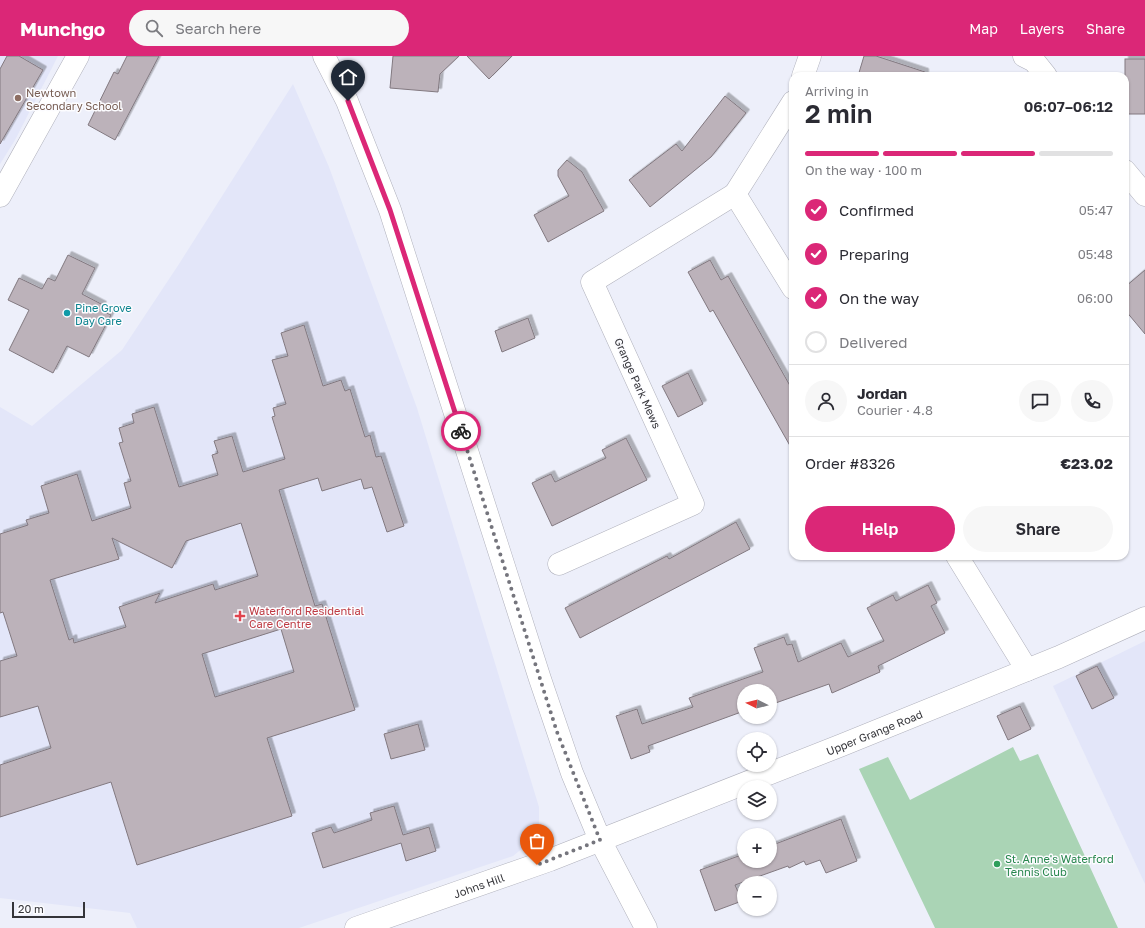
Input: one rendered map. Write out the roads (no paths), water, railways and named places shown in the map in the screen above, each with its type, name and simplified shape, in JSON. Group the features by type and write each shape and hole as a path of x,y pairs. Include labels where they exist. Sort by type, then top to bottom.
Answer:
{"street":[{"path":"0,196 78,56"},
{"path":"324,56 348,101 390,210 546,699 572,773 600,840 646,928"},
{"path":"804,72 810,56"},
{"path":"789,108 735,194 789,282"},
{"path":"1129,176 1145,195"},
{"name":"Grange Park Mews","path":"559,564 693,504 592,282 735,194"},
{"path":"959,560 1027,670"},
{"name":"Upper Grange Road","path":"600,840 842,745 1027,670 1145,618"},
{"name":"Johns Hill","path":"356,928 524,870 600,840"}],"place":[{"name":"Newtown Secondary School","path":"18,98"},
{"name":"Pine Grove Day Care","path":"67,313"},
{"name":"Waterford Residential Care Centre","path":"240,616"},
{"name":"St. Anne's Waterford Tennis Club","path":"997,864"}]}
